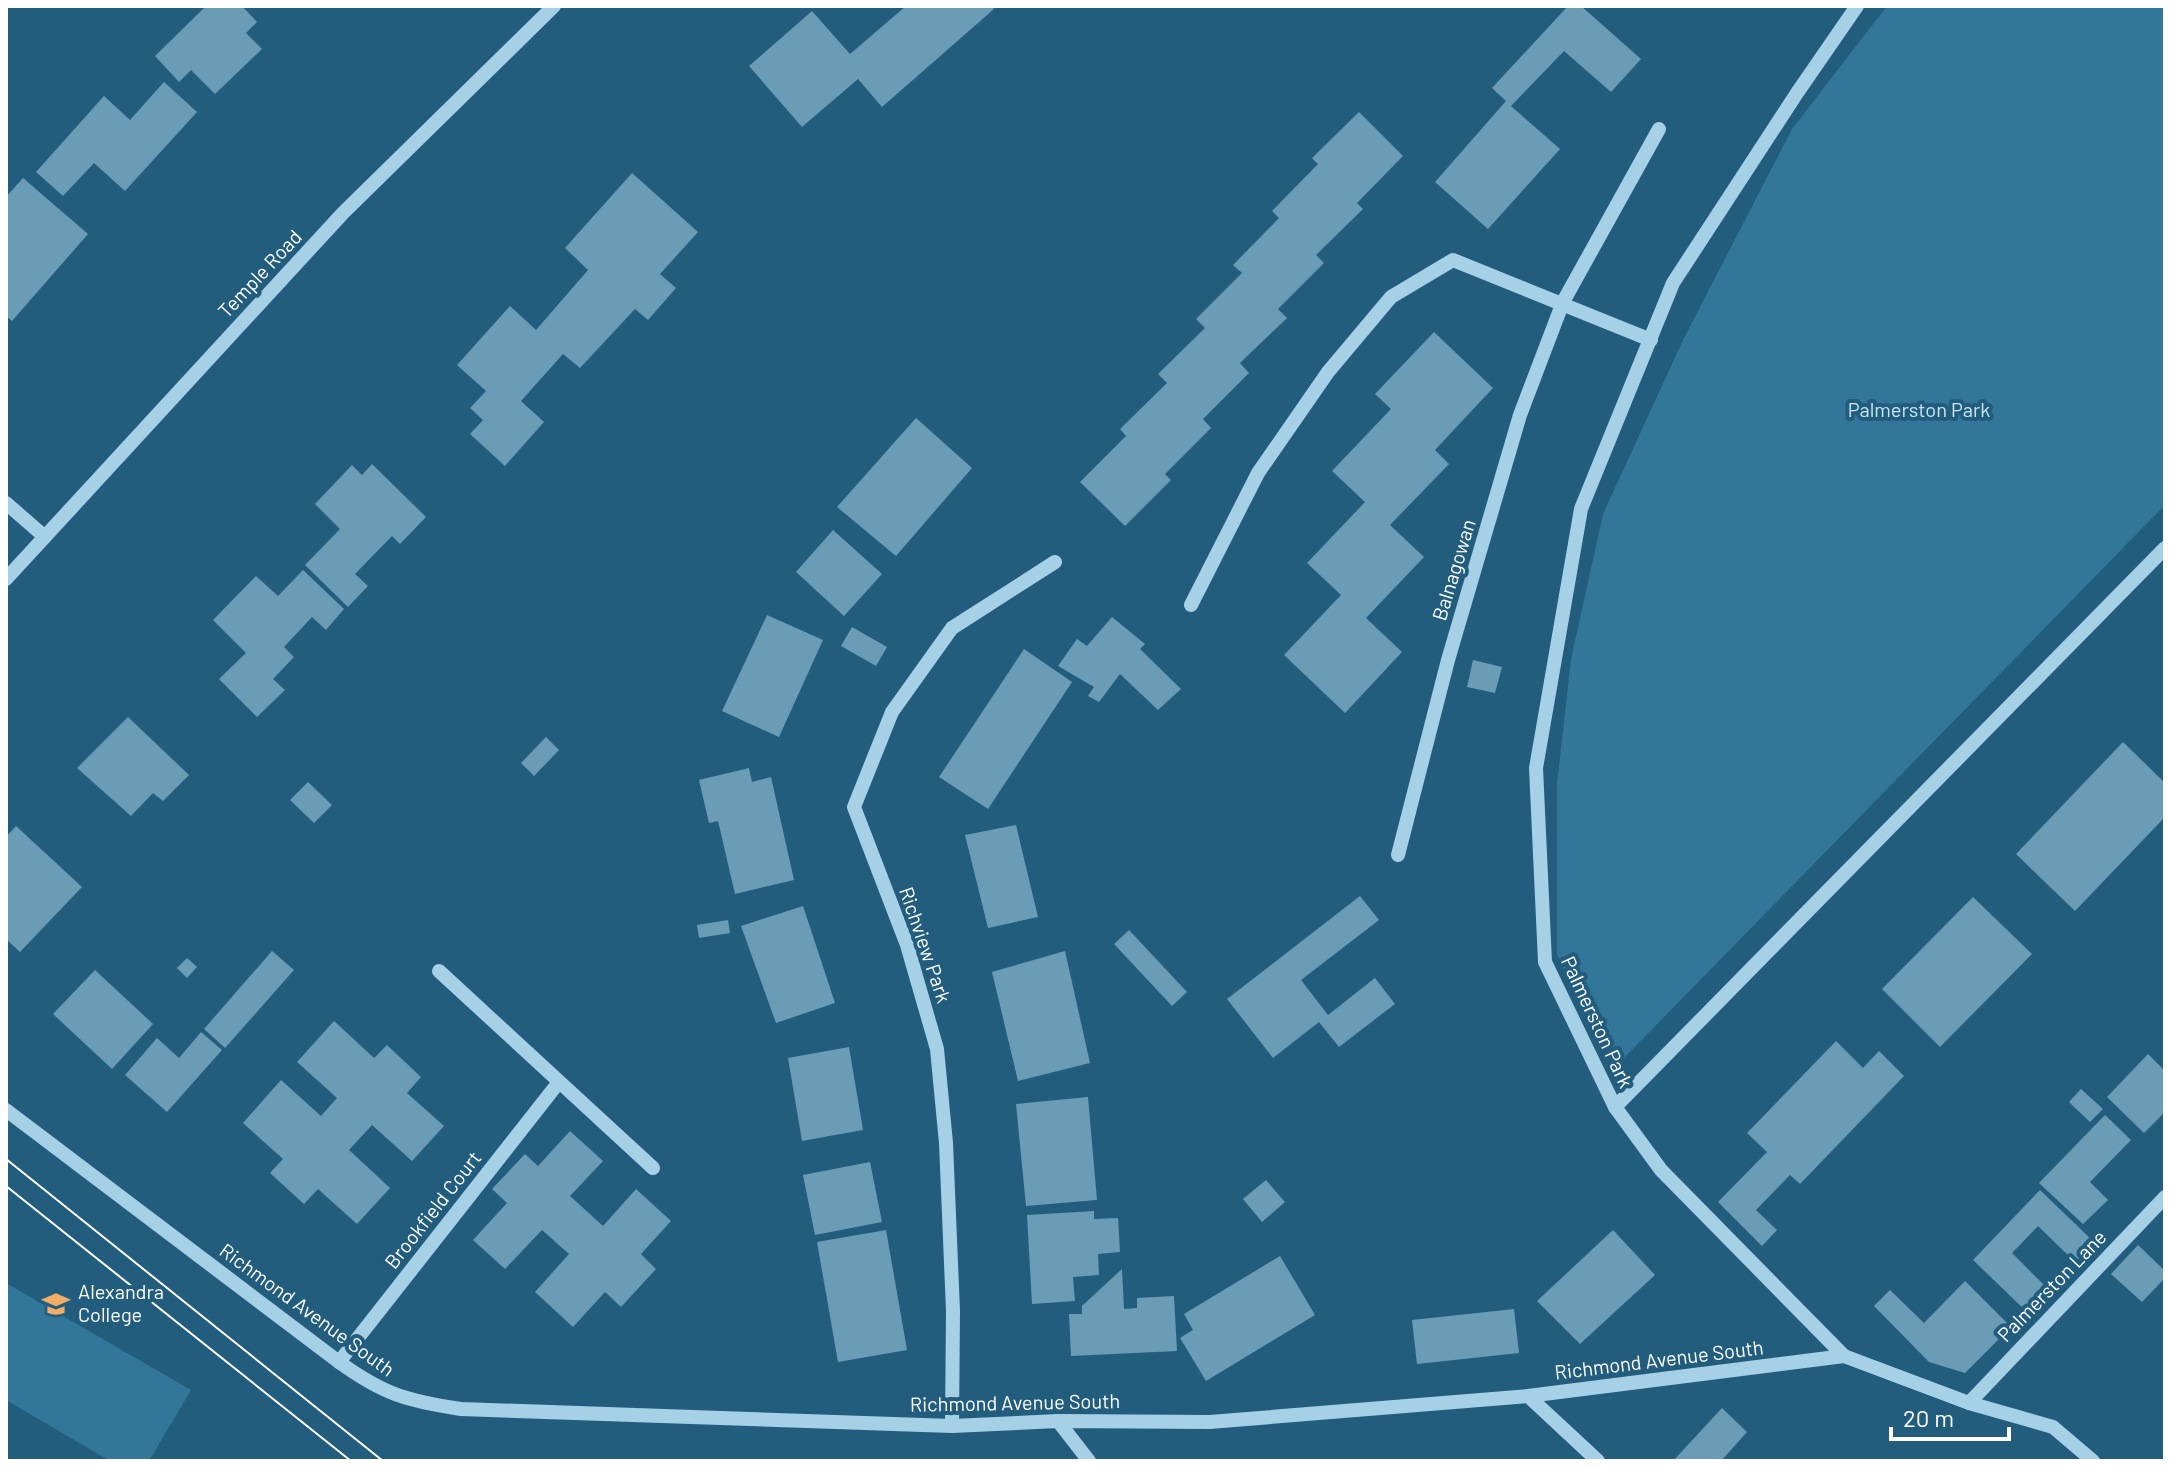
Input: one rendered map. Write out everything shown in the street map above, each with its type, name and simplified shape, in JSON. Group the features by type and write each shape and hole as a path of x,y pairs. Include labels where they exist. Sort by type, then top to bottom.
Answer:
{"street":[{"name":"Temple Road","path":"6,579 343,213 554,6"},
{"name":"Palmerston Park","path":"1857,6 1673,283 1581,509 1536,768 1545,962 1615,1107 2165,548"},
{"name":"Balnagowan","path":"1398,855 1448,660 1520,415 1563,302 1659,129"},
{"path":"1191,605 1258,473 1328,372 1391,297 1453,260 1651,340"},
{"path":"6,503 45,537"},
{"name":"Richview Park","path":"952,1426 953,1295 946,1143 937,1049 907,945 854,807 892,712 952,628 1055,562"},
{"path":"439,971 653,1168"},
{"name":"Brookfield Court","path":"339,1362 559,1082"},
{"path":"1615,1107 1661,1170 1844,1356"},
{"name":"Richmond Avenue South","path":"6,1110 339,1362 383,1391 413,1402 461,1409 952,1426 1058,1421 1210,1422 1528,1396 1844,1356 1969,1403 2053,1427 2093,1461"},
{"name":"Palmerston Lane","path":"1969,1403 2165,1197"},
{"path":"1528,1396 1598,1461"},
{"path":"1058,1421 1089,1461"}],"green space":[{"name":"Palmerston Park","path":"1887,6 2165,6 2165,505 1620,1062 1599,1047 1557,954 1557,784 1571,659 1603,514 1684,338 1792,129"},
{"path":"6,1283 191,1390 149,1461 110,1461 6,1400"}],"building":[{"path":"202,6 242,6 257,22 246,33 262,49 215,94 191,70 179,82 155,56 204,8"},
{"path":"906,6 991,6 994,9 882,107 858,79 802,127 749,66 812,11 850,54"},
{"path":"1568,6 1581,6 1641,59 1611,92 1564,51 1511,106 1560,149 1488,229 1435,182 1506,101 1492,88"},
{"path":"164,82 197,112 125,191 94,163 63,196 36,172 104,96 130,120"},
{"path":"1359,112 1403,156 1357,203 1363,209 1316,255 1324,263 1278,309 1287,318 1240,363 1249,373 1203,419 1211,428 1165,474 1171,480 1125,526 1080,482 1126,436 1120,429 1167,383 1158,374 1205,328 1196,319 1242,273 1233,265 1279,218 1272,211 1318,164 1312,158"},
{"path":"632,173 698,232 660,274 676,288 648,320 635,309 580,368 563,354 521,401 544,422 505,466 470,434 483,420 470,408 486,391 457,365 510,306 536,330 588,270 565,248"},
{"path":"23,178 88,234 12,321 6,316 6,197"},
{"path":"1434,332 1493,388 1435,450 1449,464 1390,525 1424,557 1366,618 1402,652 1345,713 1284,655 1341,595 1307,563 1365,502 1332,471 1391,409 1375,394"},
{"path":"916,418 972,468 896,556 837,507"},
{"path":"372,464 426,517 400,544 392,536 355,574 368,586 348,607 305,565 340,529 315,504 352,465 362,475"},
{"path":"833,530 882,574 844,616 796,572"},
{"path":"303,570 344,609 326,630 312,617 284,647 294,657 273,679 285,690 257,717 219,679 246,653 213,620 256,576 278,596"},
{"path":"767,615 823,640 779,737 722,711"},
{"path":"1112,617 1145,644 1140,649 1181,689 1158,710 1120,674 1099,702 1088,696 1094,687 1058,666 1077,639 1087,646"},
{"path":"852,627 887,647 876,666 841,646"},
{"path":"1024,649 1072,682 988,809 939,777"},
{"path":"1473,660 1502,667 1495,693 1467,687"},
{"path":"128,717 189,775 163,801 153,793 131,816 77,768"},
{"path":"546,737 559,750 534,776 521,763"},
{"path":"2123,742 2165,783 2165,817 2075,911 2016,854"},
{"path":"749,768 752,782 771,777 794,880 735,894 718,821 709,823 699,780"},
{"path":"308,782 332,805 314,823 290,800"},
{"path":"1016,825 1038,917 988,928 965,835"},
{"path":"16,826 82,887 20,952 6,939 6,837"},
{"path":"1360,896 1379,920 1301,980 1328,1015 1375,978 1395,1004 1339,1047 1319,1022 1273,1058 1227,999"},
{"path":"1973,897 2032,954 1940,1047 1882,989"},
{"path":"803,906 835,1003 776,1023 741,926"},
{"path":"728,920 730,933 699,938 697,925"},
{"path":"1129,930 1187,992 1172,1006 1114,944"},
{"path":"272,951 294,970 225,1048 204,1029"},
{"path":"1065,951 1090,1063 1018,1081 992,972"},
{"path":"187,958 197,967 187,978 177,968"},
{"path":"95,970 153,1024 112,1069 53,1014"},
{"path":"334,1021 374,1058 387,1045 421,1077 407,1093 444,1126 412,1161 372,1125 349,1150 390,1188 357,1224 318,1189 304,1204 270,1173 283,1159 243,1123 281,1080 321,1116 337,1098 297,1062"},
{"path":"201,1032 222,1050 167,1112 125,1075 157,1038 179,1058"},
{"path":"1836,1041 1863,1068 1879,1051 1904,1076 1800,1184 1790,1175 1756,1210 1777,1230 1762,1246 1718,1202 1767,1152 1747,1133"},
{"path":"849,1047 863,1130 802,1141 788,1058"},
{"path":"2148,1054 2165,1071 2165,1112 2144,1133 2107,1097"},
{"path":"2081,1089 2103,1109 2090,1122 2069,1102"},
{"path":"1088,1097 1097,1200 1026,1206 1016,1104"},
{"path":"2105,1115 2131,1140 2090,1182 2108,1200 2083,1224 2039,1183"},
{"path":"570,1131 603,1161 570,1196 603,1226 636,1189 671,1221 641,1254 656,1269 621,1307 605,1292 573,1327 535,1292 569,1254 542,1230 505,1269 473,1240 507,1203 492,1189 525,1154 538,1166"},
{"path":"870,1162 882,1222 815,1235 803,1175"},
{"path":"1266,1180 1285,1202 1262,1222 1243,1199"},
{"path":"2040,1190 2095,1243 2075,1262 2038,1226 2012,1253 2049,1290 2027,1312 1973,1260"},
{"path":"1094,1211 1094,1219 1118,1218 1120,1252 1098,1254 1099,1275 1073,1277 1075,1301 1032,1304 1027,1215"},
{"path":"886,1230 907,1350 838,1362 817,1242"},
{"path":"1613,1230 1655,1275 1580,1344 1537,1301"},
{"path":"2138,1245 2165,1271 2165,1278 2142,1302 2111,1274"},
{"path":"1280,1256 1315,1315 1206,1381 1180,1338 1193,1330 1184,1314"},
{"path":"1122,1269 1124,1309 1137,1308 1137,1298 1174,1296 1177,1351 1071,1356 1069,1314 1082,1314 1082,1306"},
{"path":"1965,1281 2011,1327 1965,1373 1929,1362 1874,1306 1890,1290 1924,1323"},
{"path":"1514,1309 1519,1353 1417,1364 1412,1320"},
{"path":"1722,1408 1747,1432 1721,1461 1673,1461"}],"tram line":[{"path":"6,1159 383,1461"},
{"path":"6,1186 351,1461"}],"place":[{"name":"Alexandra College","path":"56,1304"}]}
